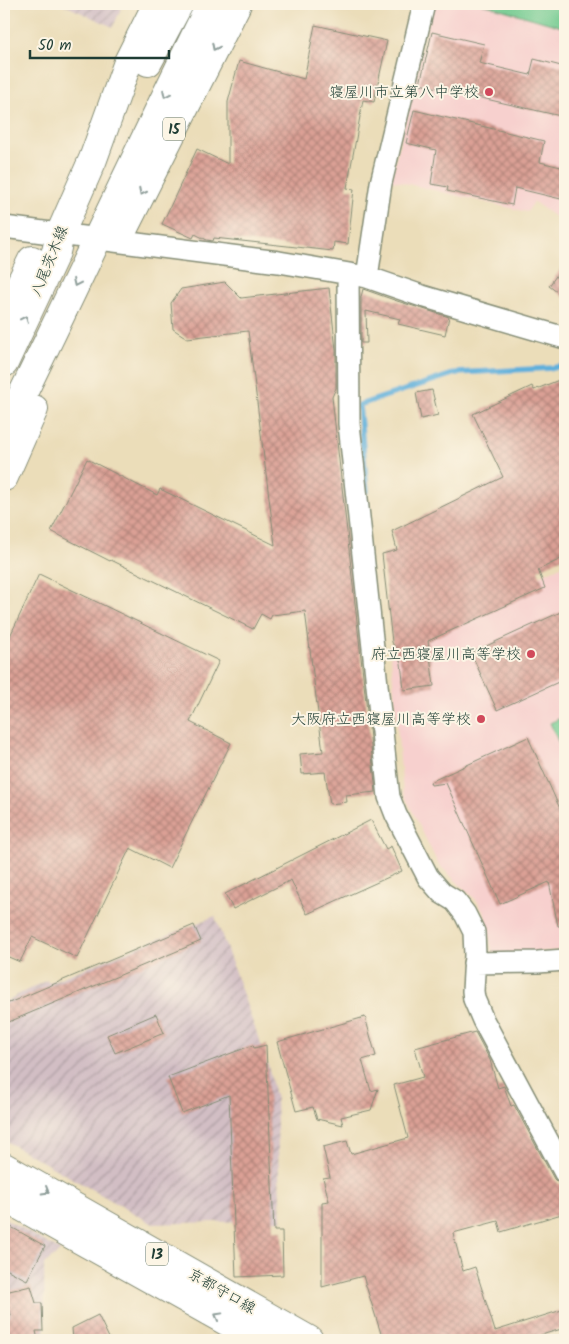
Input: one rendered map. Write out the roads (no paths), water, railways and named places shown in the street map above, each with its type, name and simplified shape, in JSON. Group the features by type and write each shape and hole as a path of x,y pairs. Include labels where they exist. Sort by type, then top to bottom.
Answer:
{"main road":[{"path":"93,159 128,62 157,4"},
{"path":"93,159 179,4"},
{"name":"15","path":"4,432 211,4"},
{"name":"15","path":"96,239 124,228 238,4"},
{"name":"八尾茨木線","path":"4,363 56,252 60,234 93,159"},
{"path":"4,317 37,248 60,234"},
{"path":"4,477 59,352 54,332"},
{"name":"京都守口線","path":"4,1167 310,1340"},
{"name":"京都守口線","path":"4,1196 260,1340"}],"street":[{"path":"424,4 358,275 350,424 389,797 396,816 428,877 442,892 455,901 465,914 474,932 480,963 474,999 482,1020 565,1173"},
{"path":"4,227 279,262 358,275 565,338"},
{"path":"480,963 565,960"}],"waterway":[{"path":"367,491 359,405 456,373 553,368 565,364"}],"place":[{"name":"寝屋川市立第八中学校","path":"489,92"},
{"name":"府立西寝屋川高等学校","path":"531,654"},
{"name":"大阪府立西寝屋川高等学校","path":"481,719"}]}
